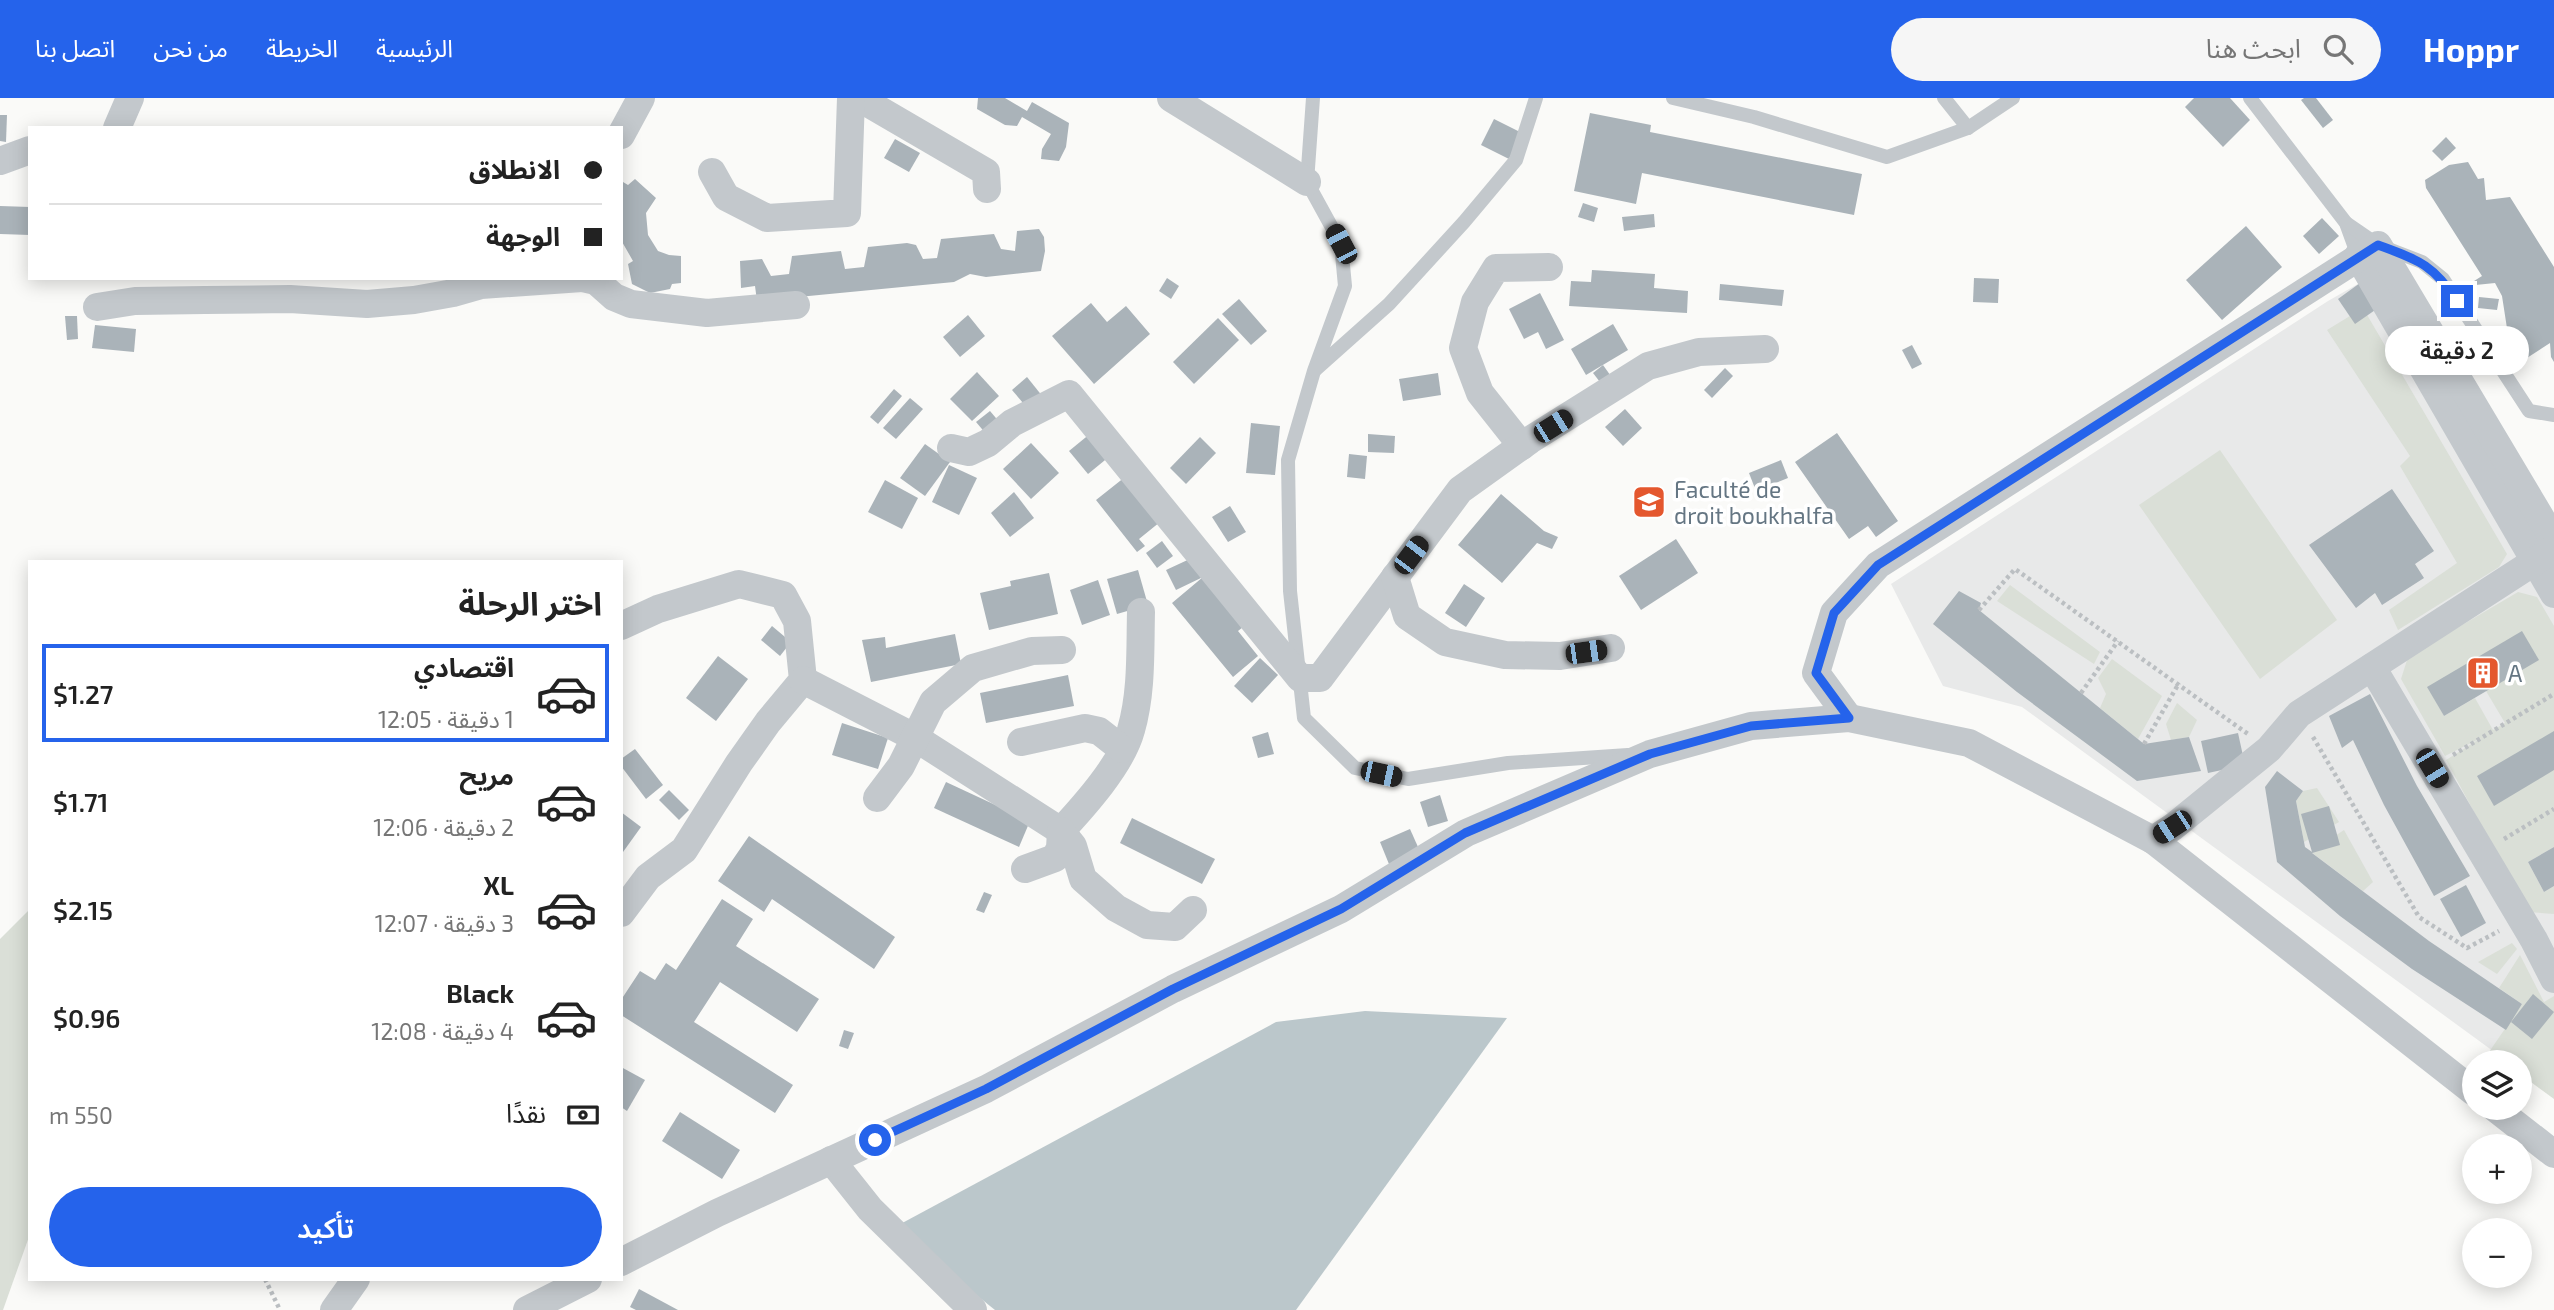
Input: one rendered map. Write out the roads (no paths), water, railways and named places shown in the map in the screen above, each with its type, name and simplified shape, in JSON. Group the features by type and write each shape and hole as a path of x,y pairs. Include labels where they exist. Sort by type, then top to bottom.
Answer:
{"street":[{"path":"118,126 130,98"},
{"path":"623,131 641,98"},
{"path":"712,172 726,197 767,218 847,213 851,98"},
{"path":"859,98 986,172 987,189"},
{"path":"1171,98 1307,181"},
{"path":"0,161 28,151"},
{"path":"2368,250 2554,540"},
{"path":"2368,250 2545,556 2554,594"},
{"path":"1849,718 1816,673 1834,613 1878,565 2368,250"},
{"path":"1522,446 1480,393 1463,348 1475,302 1496,268 1549,267"},
{"path":"97,307 135,301 290,299 367,304 414,300 481,285 554,280"},
{"path":"592,280 614,297 631,304 707,313 796,306"},
{"path":"951,448 969,452 988,443 1012,423 1069,394 1300,678 1321,678 1460,490 1522,446 1648,366 1699,352 1765,349"},
{"path":"2153,840 2269,748 2299,713 2545,556"},
{"path":"1395,577 1406,615 1445,642 1505,655 1560,656 1611,648"},
{"path":"623,625 658,609 739,584 783,595 797,621 803,680 746,752 684,850 649,877 623,910"},
{"path":"1026,869 1055,858 1060,848 1061,831 1108,776 1131,732 1138,694 1141,612"},
{"path":"877,798 901,766 933,702 973,668 1032,651 1062,650"},
{"path":"2372,667 2482,852 2537,929 2554,979"},
{"path":"803,680 914,737 1061,831 1073,846 1083,879 1116,908 1147,925 1175,927 1193,910"},
{"path":"623,1261 716,1213 986,1089 1173,989 1341,909 1465,833 1650,754 1751,726 1849,718 1969,743 2153,840 2462,1083"},
{"path":"1021,742 1085,728 1099,731 1122,749"},
{"path":"2510,1120 2554,1154"},
{"path":"831,1160 870,1209 973,1310"},
{"path":"334,1310 355,1281"},
{"path":"527,1310 583,1281"}],"lane":[{"path":"1313,98 1307,181 1341,244 1345,286 1314,371 1288,460 1290,590 1304,718 1355,768 1408,779 1507,763 1650,754"},
{"path":"1314,371 1389,304 1516,160 1536,98"},
{"path":"1673,98 1754,117 1887,157 1968,128 2013,98"},
{"path":"1944,98 1968,128"},
{"path":"2250,98 2368,250 2422,262 2443,279 2529,411 2554,415"},
{"path":"2346,223 2368,250"}],"place":[{"name":"Faculté de droit boukhalfa","path":"1649,502"},
{"name":"A","path":"2483,673"}]}
